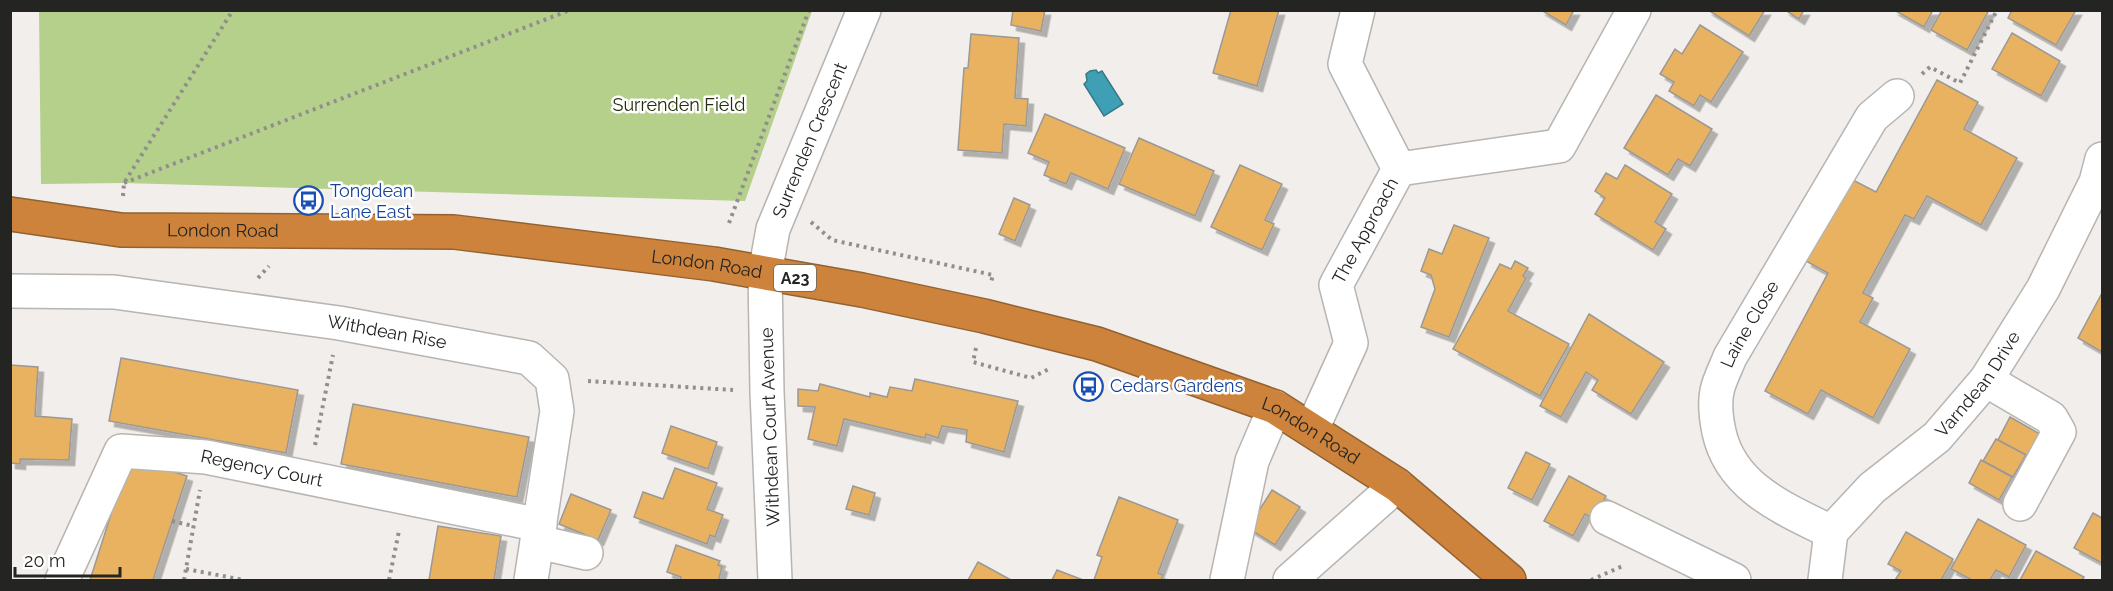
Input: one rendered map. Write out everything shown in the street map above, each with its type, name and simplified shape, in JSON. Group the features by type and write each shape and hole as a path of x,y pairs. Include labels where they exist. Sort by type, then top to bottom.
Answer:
{"highway":[{"name":"London Road","path":"10,214 121,230 454,232 714,264 895,297 1097,344 1275,407 1397,485 1509,580"}],"street":[{"name":"Surrenden Crescent","path":"765,273 773,229 864,10"},
{"path":"1358,10 1345,63 1399,169 1559,147 1634,10"},
{"name":"Laine Close","path":"1831,532 1768,500 1740,477 1721,445 1715,417 1718,389 1730,357 1872,117 1897,96"},
{"name":"The Approach","path":"1312,429 1351,343 1336,285 1399,169"},
{"name":"Varndean Drive","path":"1831,532 1872,488 1937,437 1986,380 2043,289 2100,175"},
{"name":"Withdean Court Avenue","path":"765,273 767,392 776,580"},
{"name":"Withdean Rise","path":"10,291 114,292 339,323 529,357 552,379"},
{"path":"531,580 557,411 552,379"},
{"path":"1986,380 2050,418 2059,432 2020,504"},
{"path":"1227,580 1252,461 1275,407"},
{"name":"Regency Court","path":"62,580 121,451 206,457 405,499 539,534 586,553"},
{"path":"1290,580 1397,485"},
{"path":"1607,518 1734,580"},
{"path":"1825,580 1831,532"}],"path":[{"path":"121,230 124,183 233,10"},
{"path":"124,183 570,10"},
{"path":"729,223 810,10"},
{"path":"1897,96 1930,67 1960,83 1997,10"},
{"path":"229,307 303,231"},
{"path":"832,240 993,275"},
{"path":"309,478 339,323"},
{"path":"973,362 1031,378"},
{"path":"552,379 767,392"},
{"path":"184,580 206,457"},
{"path":"389,580 405,499"},
{"path":"172,521 193,526"},
{"path":"186,569 244,580"}],"green space":[{"name":"Surrenden Field","path":"39,10 812,11 745,201 124,183 41,184"}],"water":[{"path":"1096,70 1098,73 1102,71 1123,104 1104,116 1084,84 1087,81 1086,74"}],"building":[{"path":"1013,10 1045,10 1041,31 1011,25"},
{"path":"1231,10 1279,10 1257,86 1213,73"},
{"path":"1541,10 1574,10 1566,25"},
{"path":"1708,10 1765,10 1749,36"},
{"path":"1785,10 1804,10 1799,19"},
{"path":"1894,10 1933,10 1924,27"},
{"path":"1942,10 1989,10 1967,50 1931,30"},
{"path":"2012,10 2076,10 2056,45 2008,18"},
{"path":"1700,25 1743,52 1711,102 1700,95 1694,106 1669,91 1674,82 1660,74 1675,49 1682,54"},
{"path":"2012,33 2060,61 2041,96 1992,69"},
{"path":"971,34 1019,38 1015,98 1028,99 1026,126 1004,124 1002,153 958,150 964,68 968,68"},
{"path":"1937,80 1978,102 1964,129 2017,158 1981,225 1927,196 1914,219 1905,215 1863,293 1873,298 1860,322 1910,349 1873,418 1821,390 1808,414 1765,391 1828,273 1806,261 1851,179 1876,192"},
{"path":"1656,95 1712,129 1690,166 1678,159 1668,175 1624,148"},
{"path":"1045,114 1125,148 1108,189 1071,173 1066,184 1044,175 1049,162 1028,153"},
{"path":"1139,138 1214,171 1195,216 1119,184"},
{"path":"1240,165 1282,184 1265,220 1274,224 1262,250 1211,227"},
{"path":"1625,165 1672,194 1655,222 1666,229 1653,250 1595,214 1605,198 1595,191 1606,173 1617,179"},
{"path":"1014,198 1030,205 1015,241 999,234"},
{"path":"1454,225 1489,238 1449,337 1421,327 1435,289 1431,275 1421,271 1429,249 1442,254"},
{"path":"1515,261 1528,268 1523,276 1526,278 1508,311 1569,344 1540,396 1453,349 1500,264 1511,269"},
{"path":"2102,293 2102,352 2078,338"},
{"path":"1589,314 1664,362 1631,414 1592,390 1598,380 1586,372 1561,417 1540,406"},
{"path":"121,358 298,390 286,453 109,421"},
{"path":"10,365 38,367 35,416 72,419 69,460 20,459 20,464 10,463"},
{"path":"915,379 1018,401 1004,452 966,442 967,430 942,426 938,438 926,434 925,438 844,419 837,446 808,439 815,407 798,406 798,389 818,391 820,384 870,397 870,393 887,397 890,387 912,391"},
{"path":"353,404 529,437 517,497 341,464"},
{"path":"2010,417 2040,434 2028,456 1998,440"},
{"path":"671,426 717,442 708,469 662,453"},
{"path":"1996,439 2026,455 2013,477 1983,461"},
{"path":"1526,452 1550,464 1532,500 1508,488"},
{"path":"129,458 187,476 153,580 90,580"},
{"path":"1981,460 2012,477 1999,500 1969,483"},
{"path":"675,468 717,483 707,509 723,515 715,537 710,535 707,544 634,517 643,492 663,499"},
{"path":"1569,476 1606,496 1594,519 1585,514 1573,536 1544,521"},
{"path":"853,486 875,493 869,515 846,509"},
{"path":"1272,490 1300,507 1275,545 1248,528"},
{"path":"571,494 611,510 598,540 559,524"},
{"path":"1119,497 1178,520 1158,573 1163,575 1161,580 1094,580 1102,557 1097,555"},
{"path":"2093,513 2102,518 2102,563 2074,548"},
{"path":"1978,519 2026,545 2009,577 1996,570 1990,580 1972,580 1951,569"},
{"path":"438,526 501,536 494,580 429,580"},
{"path":"1906,532 1953,559 1941,580 1895,580 1901,571 1888,564"},
{"path":"676,545 720,561 718,565 722,567 719,578 722,580 680,580 681,577 667,572"},
{"path":"2036,551 2084,577 2082,580 2020,580"},
{"path":"978,562 1011,580 968,580"},
{"path":"1057,570 1083,580 1052,580"}],"place":[{"name":"Tongdean Lane East","path":"309,201"},
{"name":"Cedars Gardens","path":"1089,386"}]}
